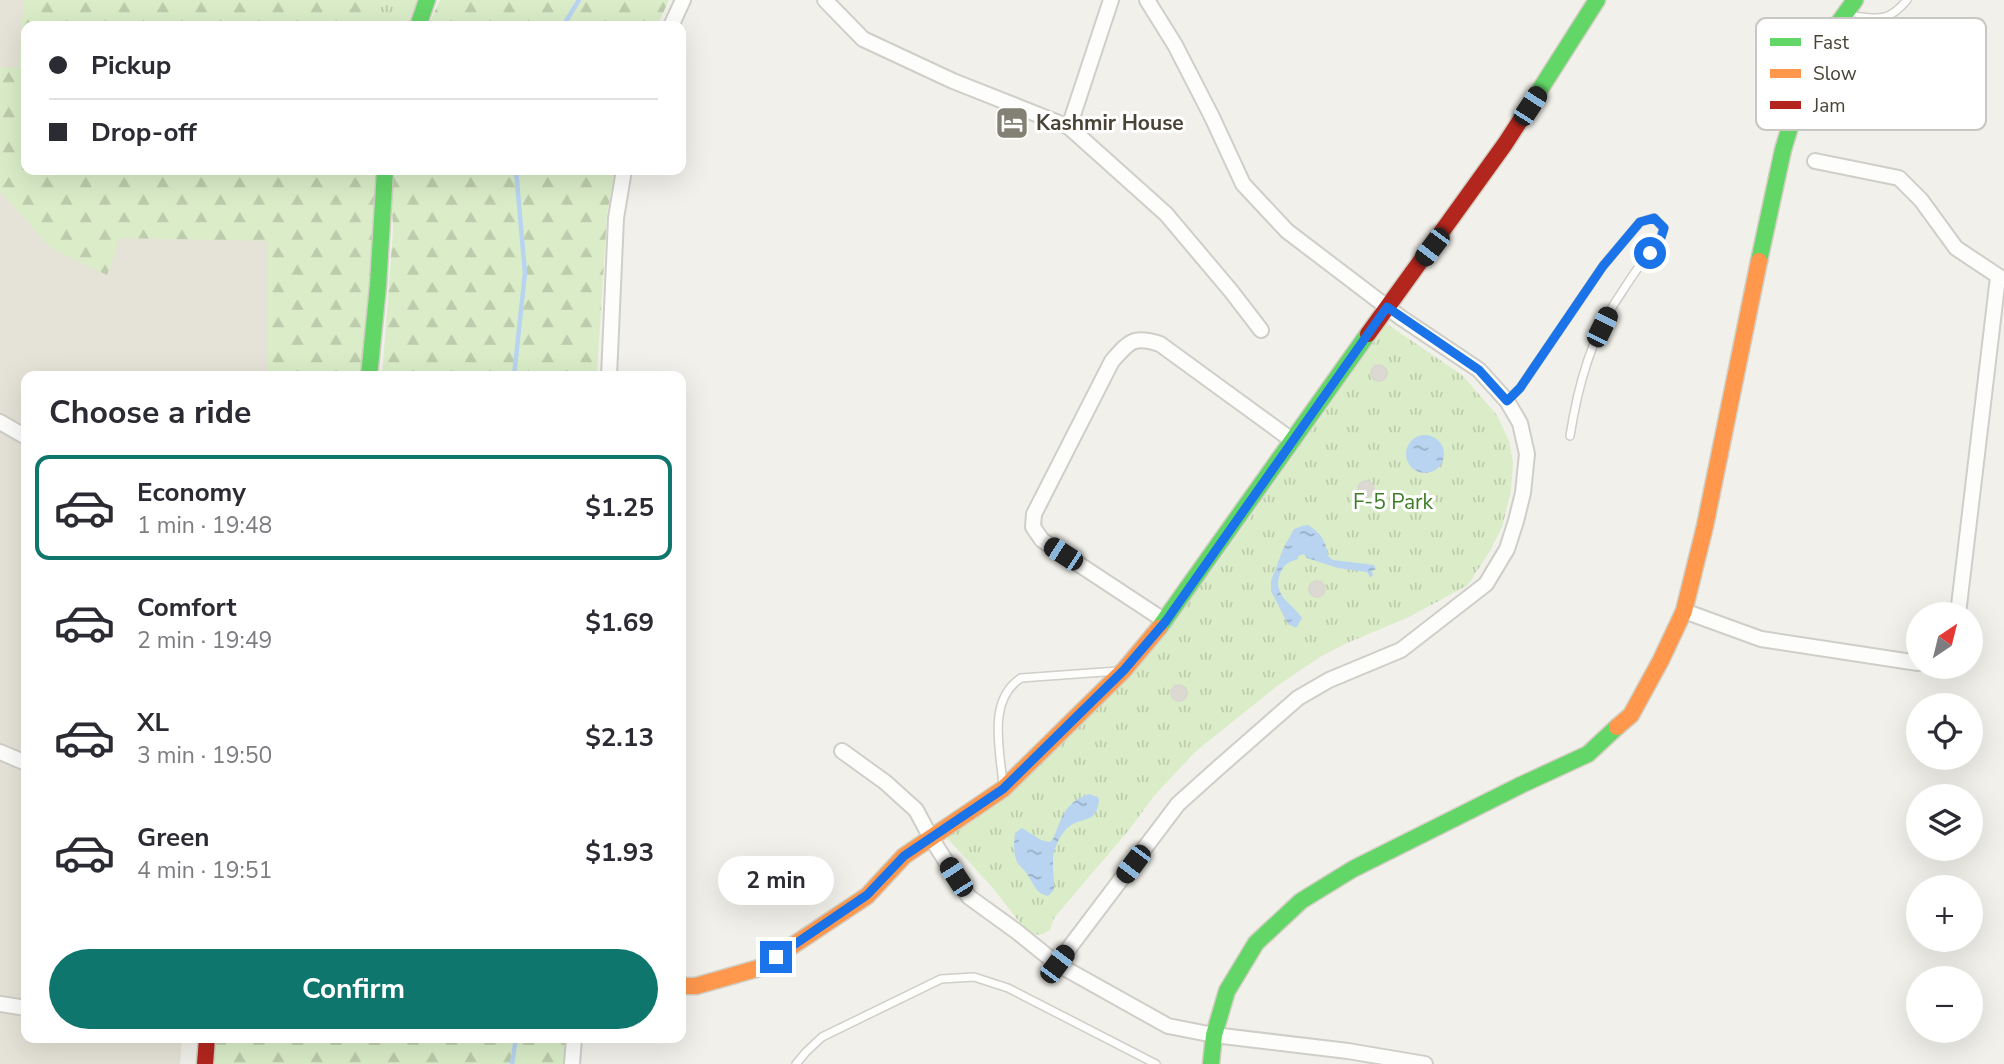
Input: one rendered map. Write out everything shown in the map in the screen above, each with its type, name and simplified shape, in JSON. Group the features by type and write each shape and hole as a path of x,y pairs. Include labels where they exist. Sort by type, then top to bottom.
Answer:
{"street":[{"path":"420,21 427,0"},
{"path":"673,21 683,0"},
{"path":"825,0 863,39 953,81 1069,127 1166,214 1261,330"},
{"path":"1069,127 1111,0"},
{"path":"1057,964 1178,804 1217,768 1298,698 1329,680 1401,650 1486,584 1507,549 1523,492 1527,454 1520,423 1507,401 1479,370 1387,307 1287,231 1243,184 1175,45 1147,0"},
{"path":"686,986 696,986 759,968 867,895 904,856 1003,789 1124,670 1166,621 1504,144 1597,0"},
{"path":"1844,18 1855,0"},
{"path":"1211,1064 1214,1035 1227,991 1256,943 1301,901 1353,869 1588,754 1632,715 1684,611 1705,526 1766,225 1789,130"},
{"path":"1815,161 1899,178 1921,200 1956,248 2001,279 1960,602"},
{"path":"369,371 384,175"},
{"path":"609,371 616,218 623,175"},
{"path":"1166,621 1042,540 1032,527 1034,514 1112,361 1128,344 1144,339 1160,344 1293,441"},
{"path":"0,422 21,434"},
{"path":"1684,611 1761,639 1906,661"},
{"path":"842,751 885,782 916,810 969,897 1057,964 1168,1026 1214,1035 1348,1051 1425,1064"},
{"path":"0,752 21,761"},
{"path":"0,1004 21,1007"},
{"path":"205,1064 207,1043"},
{"path":"572,1064 574,1043"}],"lane":[{"path":"1884,18 1896,13 1907,0"},
{"path":"1846,15 1873,18"},
{"path":"1507,401 1520,388 1603,266 1640,222 1654,218 1664,228 1660,241 1612,307 1593,347 1576,396 1570,436"},
{"path":"1003,789 998,712 1002,698 1011,685 1021,678 1124,670"},
{"path":"796,1064 822,1037 941,979 974,977 1008,988 1156,1064"}],"shaded area":[{"path":"0,0 420,0 411,21 21,21 21,175 373,175 355,371 21,371 21,1043 182,1043 180,1064 0,1064"}],"green space":[{"path":"24,0 363,0 371,21 22,21"},
{"path":"358,0 417,0 408,21 368,21"},
{"path":"440,0 669,0 659,21 430,21"},
{"path":"21,34 21,175 380,175 361,371 267,371 268,241 120,238 107,275 51,248 0,191 0,67 18,68"},
{"path":"392,175 614,175 607,214 597,371 382,371 393,231"},
{"name":"F-5 Park","path":"1387,324 1462,375 1497,415 1509,441 1513,462 1511,491 1502,527 1490,551 1468,585 1409,617 1320,657 1277,686 1195,752 1154,796 1054,918 1050,930 1032,935 947,838 1212,571"},
{"path":"211,1043 567,1043 566,1064 210,1064"}],"water":[{"path":"1425,435 1439,440 1444,454 1439,468 1425,473 1411,468 1406,454 1411,440"},
{"path":"1308,525 1322,538 1328,556 1333,560 1374,565 1376,569 1370,577 1367,572 1338,568 1307,558 1304,554 1288,563 1283,567 1278,584 1282,595 1302,618 1296,628 1288,624 1271,591 1271,581 1294,529"},
{"path":"1089,794 1098,797 1096,812 1070,826 1061,837 1053,857 1054,890 1048,896 1043,894 1017,862 1014,851 1015,833 1022,828 1041,840 1050,842 1069,807"}],"building":[{"path":"1376,365 1382,365 1387,373 1385,379 1376,381 1371,376 1371,370"},
{"path":"1366,481 1374,489 1366,497 1358,489"},
{"path":"1314,581 1320,581 1325,589 1323,595 1314,597 1309,592 1309,586"},
{"path":"1179,685 1187,693 1179,701 1171,693"}],"waterway":[{"path":"566,21 579,0"},
{"path":"515,371 525,273 516,175"},
{"path":"512,1064 515,1043"}],"traffic: fast":[{"path":"420,21 427,0"},
{"path":"1534,99 1597,0"},
{"path":"1842,18 1855,0"},
{"path":"1759,261 1789,130"},
{"path":"370,371 385,175"},
{"path":"1159,628 1368,334"},
{"path":"1211,1064 1214,1035 1227,991 1256,943 1301,901 1353,869 1588,754 1617,727"}],"traffic: slow":[{"path":"1617,727 1631,715 1684,611 1705,526 1759,261"},
{"path":"686,986 696,986 759,968 867,896 904,856 1003,789 1124,670 1159,628"}],"traffic: jam":[{"path":"1368,334 1505,144 1534,99"},
{"path":"205,1064 207,1043"}],"place":[{"name":"Kashmir House","path":"1012,123"}],"route":[{"path":"776,957 867,895 904,856 1003,789 1124,670 1166,621 1387,307 1479,370 1507,401 1520,388 1603,266 1640,222 1654,218 1664,228 1660,241 1650,253"}]}
